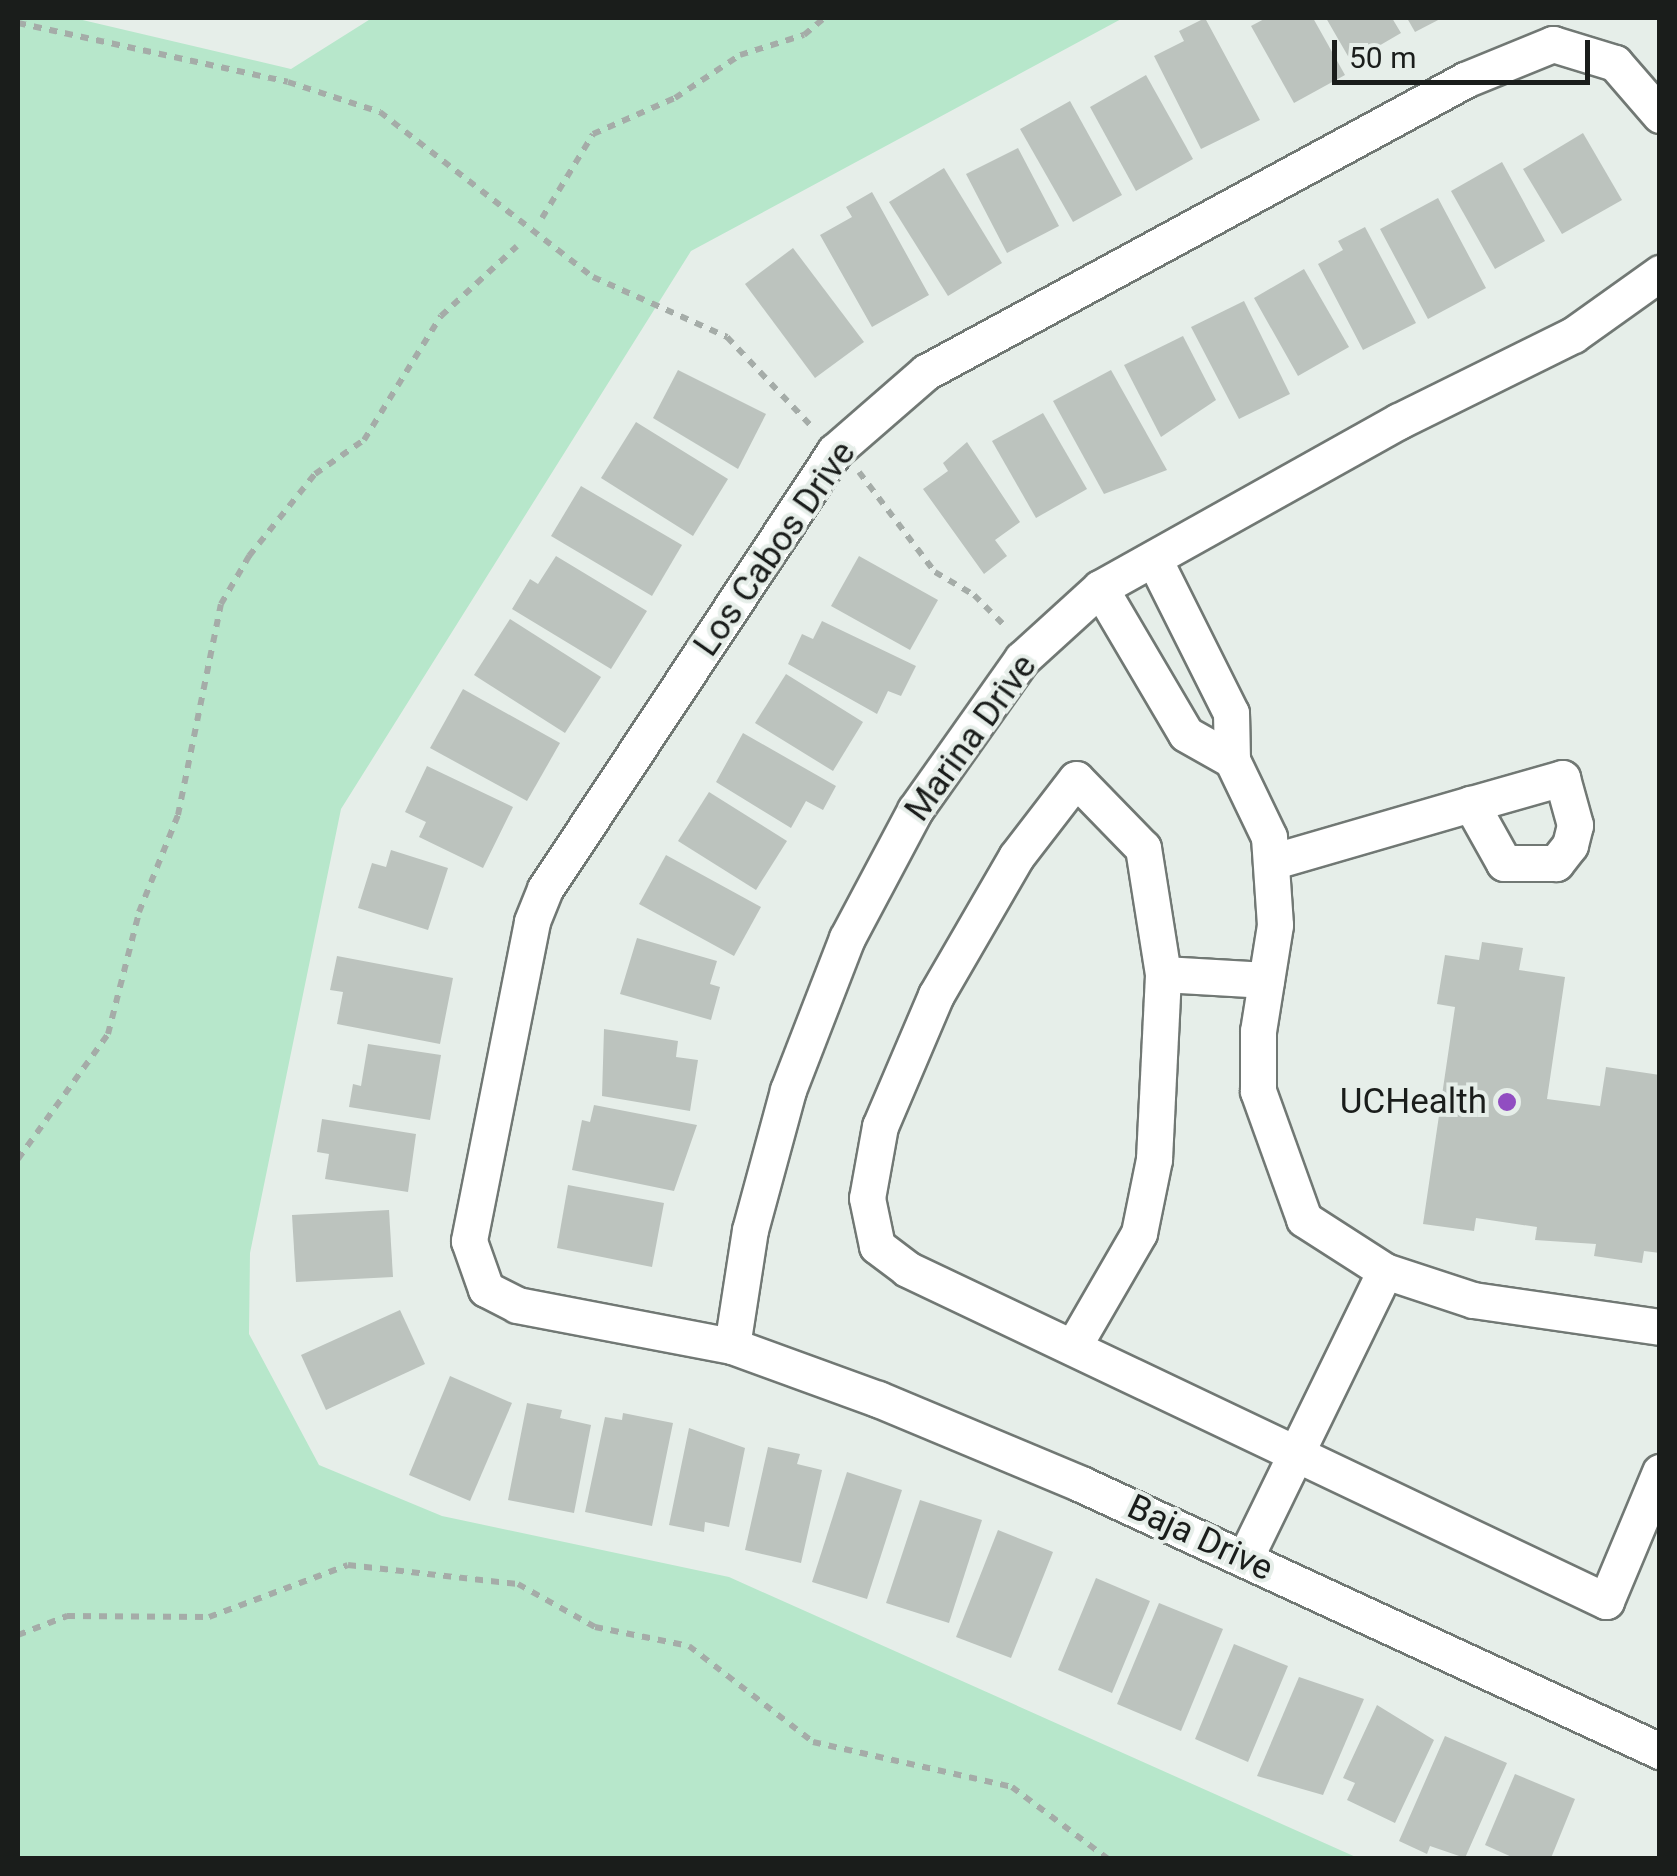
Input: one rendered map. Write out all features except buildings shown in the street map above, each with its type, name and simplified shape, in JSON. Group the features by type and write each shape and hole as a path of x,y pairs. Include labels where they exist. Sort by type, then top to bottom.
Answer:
{"street":[{"name":"Los Cabos Drive","path":"732,1346 517,1305 486,1289 469,1241 532,922 545,889 835,451 926,372 1465,80 1553,44 1647,74 1660,115"},
{"name":"Marina Drive","path":"732,1346 750,1230 788,1090 848,938 914,810 1022,659 1100,588 1400,421 1572,335 1660,273"},
{"path":"1154,559 1231,714 1232,760 1269,837 1275,925 1266,980 1258,1091 1304,1218 1386,1271 1473,1300 1660,1326"},
{"path":"1100,588 1186,734 1232,760"},
{"path":"1073,1347 1140,1234 1154,1159 1163,974 1143,848 1076,779 1016,857 936,996 880,1126 868,1198 877,1246 907,1269 1606,1601 1660,1472"},
{"path":"1270,862 1471,804"},
{"path":"1163,974 1266,980"},
{"path":"1244,1558 1386,1271"},
{"name":"Baja Drive","path":"732,1346 912,1413 1244,1558 1660,1750"}],"path":[{"path":"542,218 593,134 675,98 740,55 804,36 824,18"},
{"path":"18,23 288,82 380,112 593,277 727,337 835,451 876,488 906,538 936,572 974,595 1014,634 1022,659"},
{"path":"18,1160 108,1034 139,912 178,815 221,604 248,556 315,474 364,440 441,316 517,246"},
{"path":"18,1635 67,1616 209,1616 348,1565 518,1584 596,1627 689,1646 813,1742 1012,1787 1107,1858"}],"green space":[{"path":"18,18 74,18 291,69 372,18 1123,18 691,251 341,809 250,1253 249,1334 319,1465 442,1516 729,1577 1358,1858 18,1858"}],"place":[{"name":"UCHealth","path":"1507,1102"}]}
